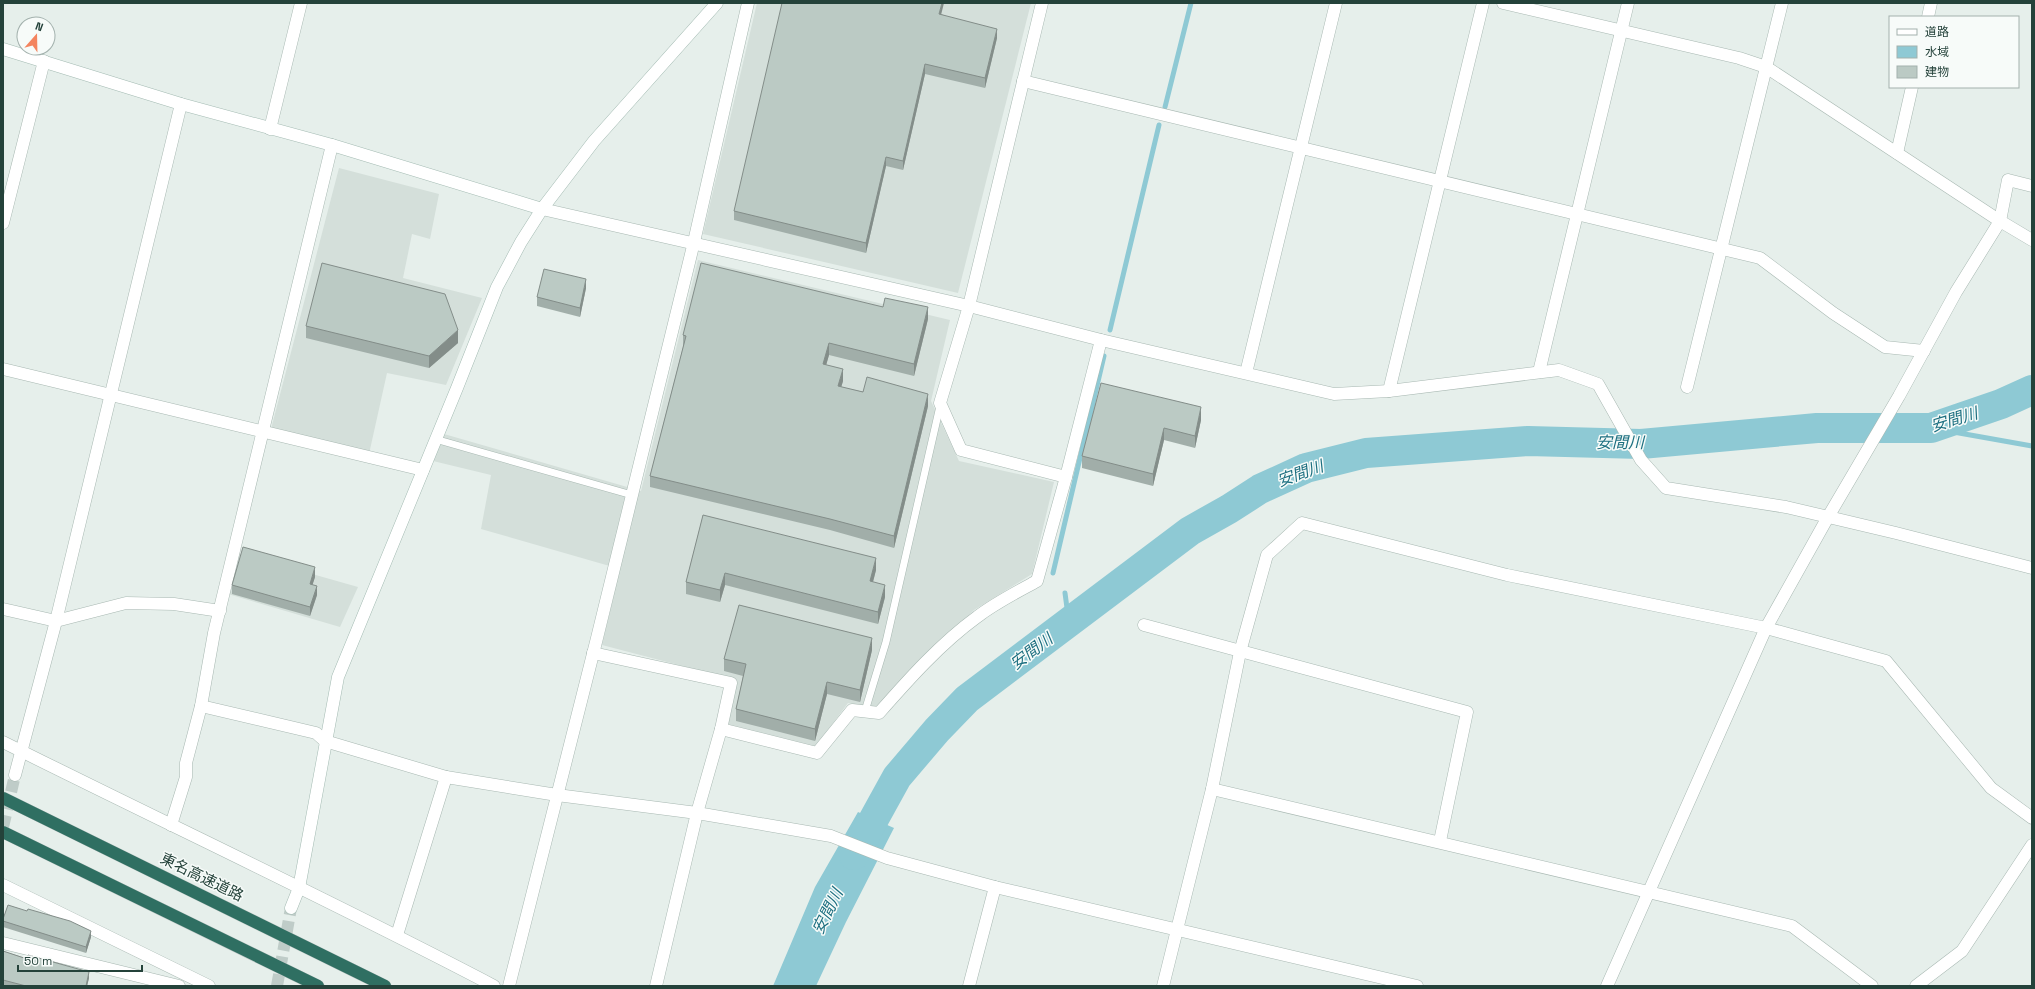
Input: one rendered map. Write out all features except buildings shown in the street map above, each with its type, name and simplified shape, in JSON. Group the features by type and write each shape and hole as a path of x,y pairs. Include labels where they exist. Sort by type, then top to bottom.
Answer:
{"highway":[{"name":"東名高速道路","path":"3,798 385,986"},
{"path":"3,832 318,986"}],"street":[{"path":"270,129 301,3"},
{"path":"291,908 299,888 338,677 497,287 521,242 542,209 594,141 716,3"},
{"path":"508,986 593,653 694,242 748,3"},
{"path":"1042,3 969,306 940,403 961,450 1066,477"},
{"path":"1246,373 1336,3"},
{"path":"1389,391 1441,182 1483,3"},
{"path":"1504,3 1739,58 1766,67 2000,221 2032,240"},
{"path":"1540,372 1628,3"},
{"path":"1687,387 1782,3"},
{"path":"1928,16 1932,3"},
{"path":"3,49 181,104 332,145 542,209 694,242 969,306 1100,340 1334,394 1389,391 1559,370 1598,384 1641,460 1666,488 1786,507 2032,568"},
{"path":"3,223 44,61"},
{"path":"1023,81 1760,258 1833,313 1885,347 1924,351"},
{"path":"1897,153 1912,88"},
{"path":"15,775 56,621 181,104"},
{"path":"170,826 186,777 186,762 200,706 214,633 332,145"},
{"path":"1607,986 1766,628 1828,517 1864,459 1900,396 1956,292 2000,221 2008,180 2032,186"},
{"path":"721,728 817,753 852,710 879,713 942,646 971,621 1037,581 1066,477 1100,340"},
{"path":"3,369 110,396 423,470"},
{"path":"1162,986 1212,789 1240,652 1267,555 1302,523 1507,575 1766,628 1886,661 1991,788 2032,818"},
{"path":"3,609 56,621 126,603 174,604 220,611"},
{"path":"1144,626 1467,712 1440,841"},
{"path":"593,653 731,683 721,728 697,813 656,986"},
{"path":"200,706 316,733 325,741 446,778 557,795 697,813 835,837 887,858 995,887 1417,986"},
{"path":"3,742 170,826 397,935 494,986"},
{"path":"397,935 446,778"},
{"path":"1212,789 1440,841 1792,926 1872,986"},
{"path":"1916,986 1962,951 2032,845"},
{"path":"3,885 209,986"},
{"path":"969,986 995,887"},
{"path":"3,943 179,986"}],"lane":[{"path":"865,712 886,642 940,403"},
{"path":"435,439 632,495"}],"shaded area":[{"path":"757,3 1031,3 958,293 703,234"},
{"path":"339,168 439,194 430,239 412,234 403,278 482,298 446,385 387,373 369,454 271,429"},
{"path":"698,260 950,320 931,401 959,461 1054,482 1032,574 974,610 877,708 848,703 816,746 728,724 736,680 602,645 620,569 481,529 491,475 433,461 444,434 641,491"},
{"path":"238,553 358,587 340,627 228,594"}],"water":[{"path":"858,812 894,828 846,922 816,986 773,986 815,887"}],"waterway":[{"path":"1165,107 1191,3"},
{"path":"1110,330 1159,125"},
{"path":"1053,573 1104,356"},
{"name":"安間川","path":"854,855 897,777 937,730 967,699 1190,531 1229,509 1260,489 1306,468 1366,453 1528,441 1641,444 1817,428 1931,428 2001,404 2032,390"},
{"path":"1931,428 2032,446"},
{"path":"1065,593 1069,623"}],"tunnel":[{"path":"3,827 15,775"},
{"path":"277,986 291,908"}]}
